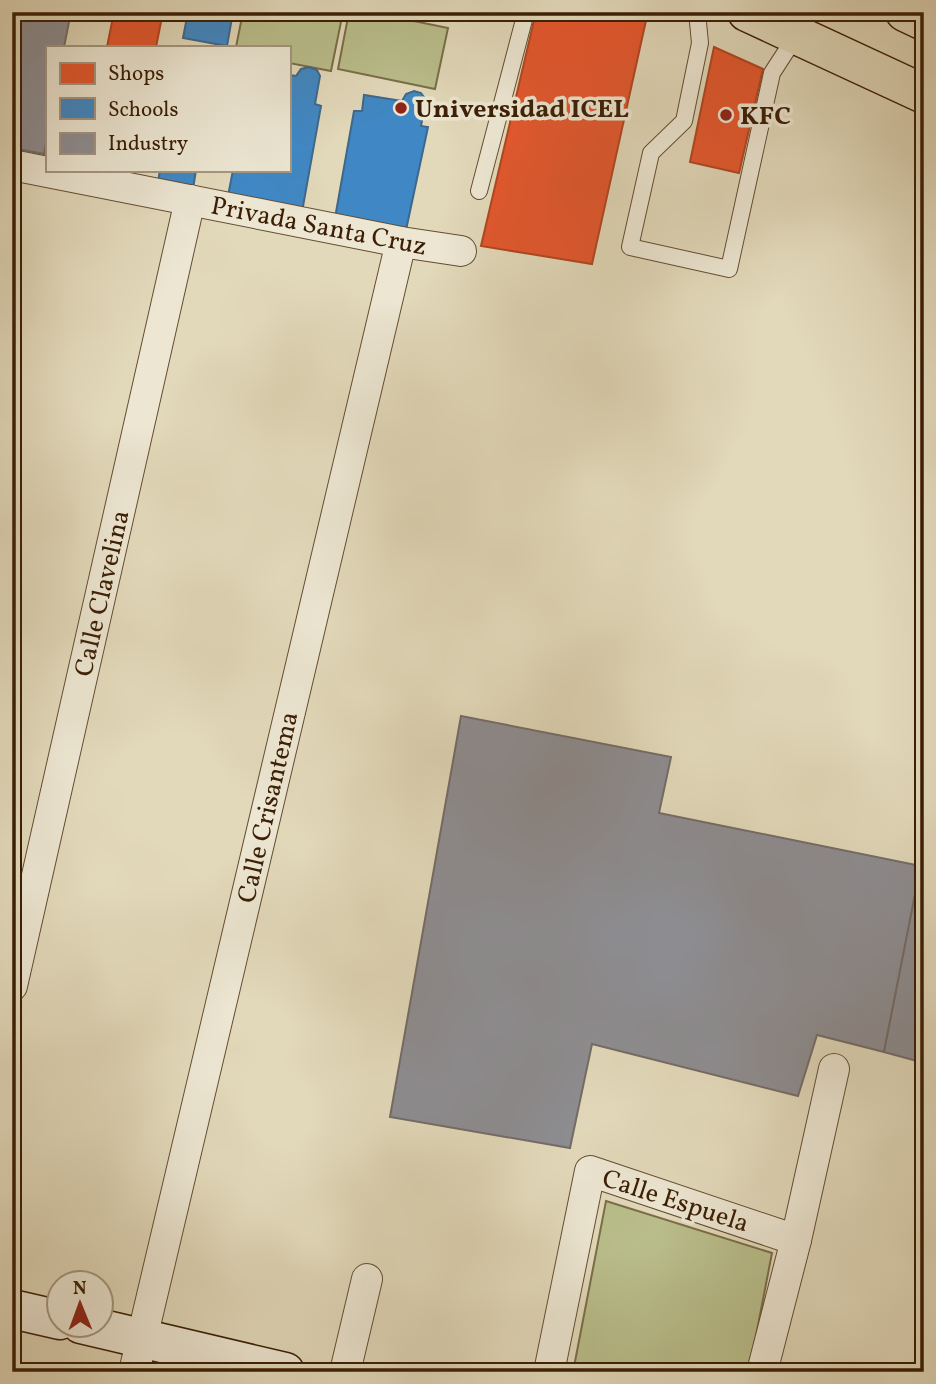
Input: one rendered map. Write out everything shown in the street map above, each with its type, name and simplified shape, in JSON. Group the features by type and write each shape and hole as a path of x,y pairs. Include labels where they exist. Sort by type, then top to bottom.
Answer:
{"main road":[{"path":"747,12 924,94"},
{"path":"905,12 924,21"}],"street":[{"name":"Privada Santa Cruz","path":"12,165 46,172"},
{"name":"Privada Santa Cruz","path":"48,172 401,242 461,251"},
{"name":"Calle Clavelina","path":"12,986 190,200"},
{"name":"Calle Crisantema","path":"138,1355 401,242"},
{"path":"762,1372 796,1240 834,1069"},
{"name":"Calle Espuela","path":"549,1372 590,1171 796,1240"},
{"path":"345,1372 367,1279"},
{"path":"12,1309 46,1317"},
{"path":"106,1338 138,1355 285,1372"}],"lane":[{"path":"479,191 526,12"},
{"path":"697,12 700,43 684,121 651,153 630,247 729,269 772,73 796,36"}],"green space":[{"path":"243,12 343,12 331,71 290,63 290,46 236,46"},
{"path":"349,12 370,12 448,28 435,89 338,69"},
{"path":"606,1201 772,1253 749,1372 573,1372"}],"building: Shops":[{"path":"114,12 163,12 156,46 107,46"},
{"path":"536,12 638,12 647,16 592,264 481,246"},
{"name":"KFC","path":"714,47 763,69 739,173 690,162"}],"building: Schools":[{"path":"188,12 233,12 227,46 183,38"},
{"path":"309,67 317,70 320,76 315,104 321,106 302,212 228,196 233,172 290,172 290,75 296,76 301,69"},
{"path":"414,91 421,93 426,100 421,126 428,127 406,230 335,218 354,111 362,111 364,95 402,101 406,94"},
{"path":"160,172 196,172 193,189 158,182"}],"building: Industry":[{"path":"12,12 71,12 64,46 46,46 44,154 12,148"},
{"path":"461,716 671,757 659,813 921,866 884,1052 817,1035 798,1096 592,1044 570,1148 390,1117"},
{"path":"924,849 924,1063 884,1052"}],"place":[{"name":"Universidad ICEL","path":"401,108"},
{"name":"KFC","path":"726,115"}]}
